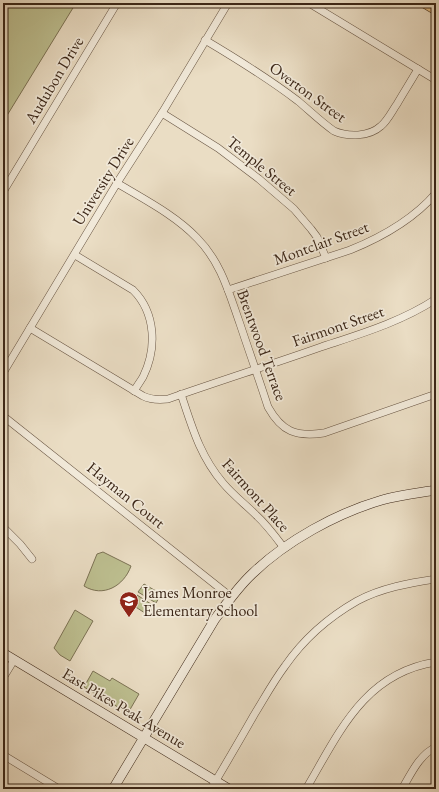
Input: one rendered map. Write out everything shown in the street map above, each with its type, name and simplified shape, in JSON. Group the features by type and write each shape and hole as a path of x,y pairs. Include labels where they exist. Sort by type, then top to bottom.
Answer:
{"main road":[{"path":"426,3 436,9"},
{"path":"113,789 215,619 231,597 253,574 284,548 322,525 359,508 382,500 436,490"},
{"name":"East Pikes Peak Avenue","path":"3,653 144,738 213,785 229,789"}],"street":[{"name":"Audubon Drive","path":"3,192 117,3"},
{"name":"University Drive","path":"3,373 117,183 162,113 228,3"},
{"path":"309,3 436,80"},
{"name":"Overton Street","path":"205,40 273,83 298,101 334,131 340,134 366,134 380,128 390,115 418,69"},
{"name":"Temple Street","path":"162,113 218,148 259,179 294,210 311,229 317,237 326,258"},
{"name":"Brentwood Terrace","path":"117,183 176,219 206,246 213,256 228,290 268,407 278,422 290,431 305,435 324,433 436,394"},
{"name":"Montclair Street","path":"228,290 365,244 396,227 421,209 436,193"},
{"path":"75,254 133,290 143,303 147,312 152,328 152,349 150,359 144,373 134,391"},
{"name":"Fairmont Street","path":"30,328 134,391 148,399 154,400 168,399 386,325 416,311 436,299"},
{"name":"Fairmont Place","path":"181,394 195,436 214,472 230,492 256,514 284,548"},
{"name":"Hayman Court","path":"3,416 231,597"},
{"path":"3,527 32,559"},
{"path":"213,785 278,676 294,654 317,630 344,610 363,599 393,587 417,581 436,579"},
{"path":"3,678 14,660"},
{"path":"306,789 348,718 372,691 397,674 436,662"},
{"path":"402,789 422,757 436,747"},
{"path":"3,756 59,789"}],"green space":[{"path":"3,3 76,3 3,122"},
{"path":"103,552 131,566 128,573 118,584 112,588 98,591 84,586 97,554"},
{"path":"144,584 161,594 156,603 138,592"},
{"path":"137,595 154,606 148,615 131,604"},
{"path":"75,610 93,621 70,661 60,655 54,648"},
{"path":"93,671 110,681 112,678 139,694 128,713 84,687"}],"place":[{"name":"James Monroe Elementary School","path":"129,618"}]}
